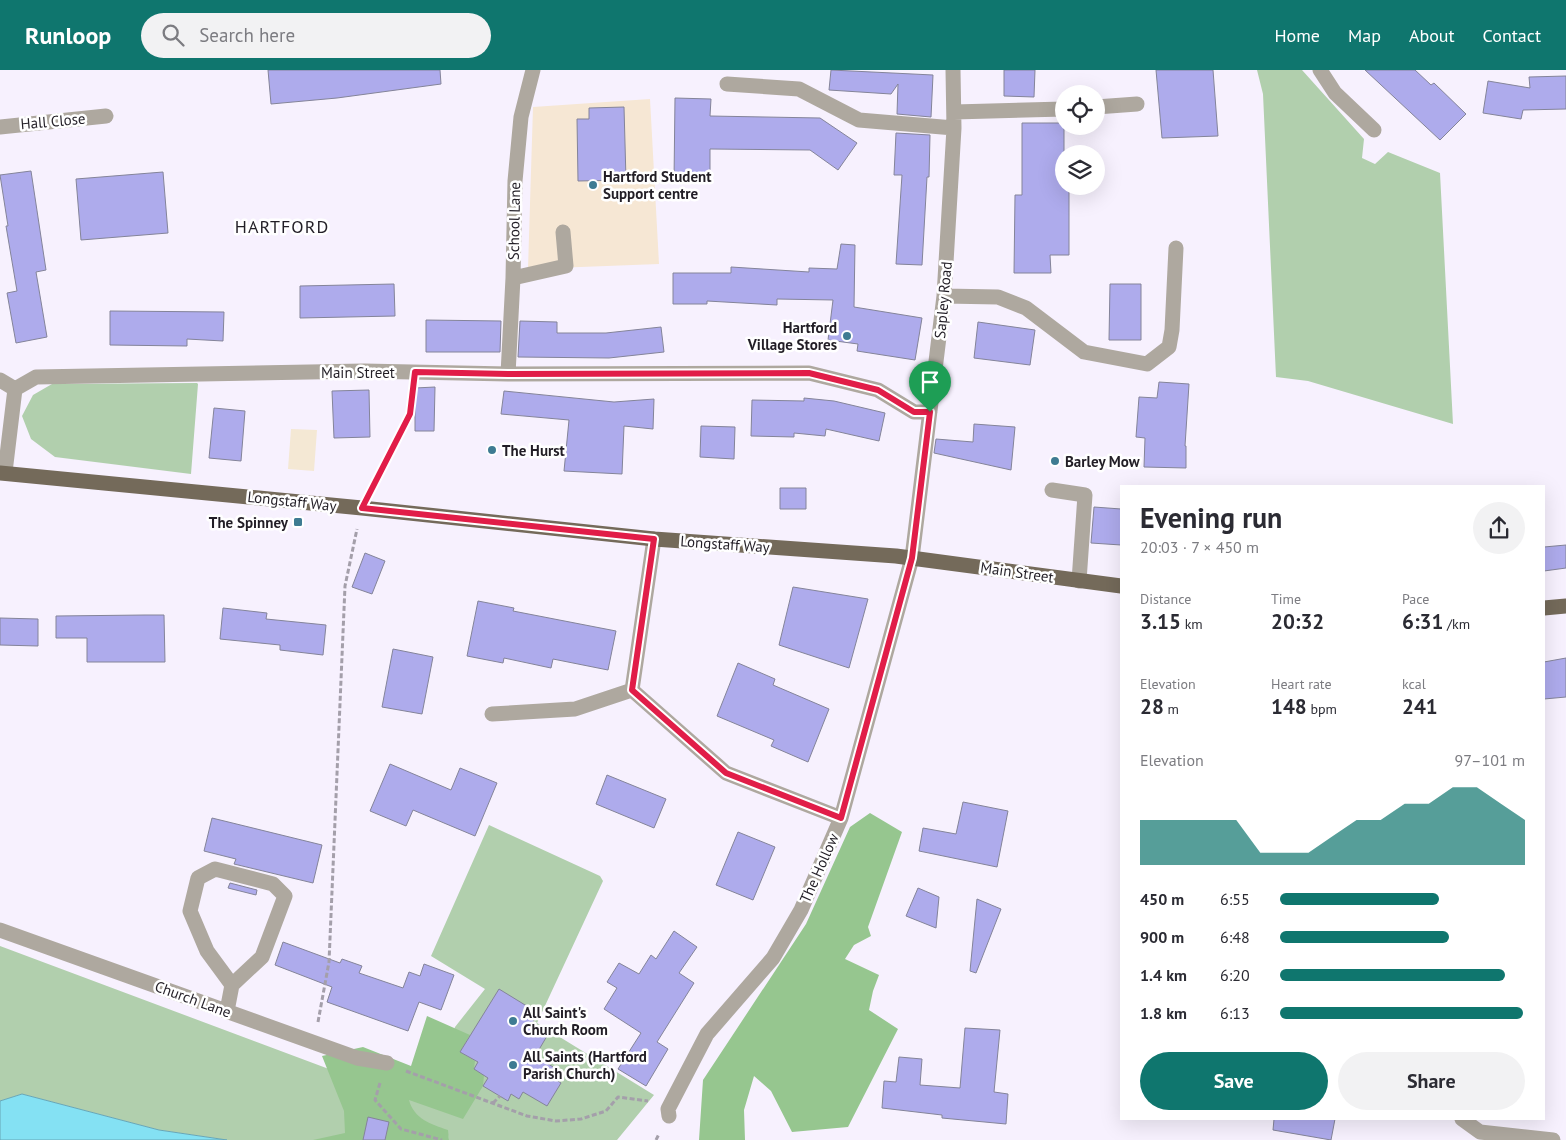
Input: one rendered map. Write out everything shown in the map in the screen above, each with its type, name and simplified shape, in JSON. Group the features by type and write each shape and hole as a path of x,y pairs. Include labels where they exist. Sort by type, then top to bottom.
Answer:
{"main road":[{"name":"Longstaff Way","path":"2,472 654,539 912,558"},
{"name":"Main Street","path":"912,558 1120,586"},
{"path":"1545,608 1566,606"}],"street":[{"name":"School Lane","path":"508,374 513,278 514,181 521,117 534,70"},
{"name":"Sapley Road","path":"912,558 944,296 954,128 953,70"},
{"path":"1320,70 1335,93 1374,130"},
{"path":"727,84 799,89 858,120 954,128"},
{"path":"1105,106 1137,104"},
{"path":"954,112 1055,109"},
{"name":"Hall Close","path":"0,127 106,116"},
{"path":"513,278 566,266 563,232"},
{"path":"944,296 998,297 1026,308 1084,352 1147,364 1169,347 1172,330 1176,248"},
{"name":"Main Street","path":"14,389 36,377 74,375 415,372 508,374 809,373 878,390 914,412 930,412"},
{"path":"0,380 14,389 2,472"},
{"path":"1052,490 1085,495 1079,581"},
{"path":"632,690 654,539"},
{"name":"The Hollow","path":"668,1112 707,1034 773,958 801,910 841,818 912,558"},
{"path":"492,714 575,709 632,690"},
{"path":"632,690 726,773 841,818"},
{"path":"227,1011 232,985 262,957 285,896 273,884 215,869 198,878 190,911 207,951 232,985"},
{"name":"Church Lane","path":"0,930 357,1058 386,1064"},
{"path":"1463,1120 1480,1132 1553,1140"}],"path":[{"path":"314,1042 329,962 345,586 362,508 410,414 415,372"},
{"path":"442,1140 401,1129 375,1100 386,1064 528,1116 556,1121 581,1119 606,1110 618,1097 648,1100 668,1112"},
{"path":"493,1102 500,1096"}],"shaded area":[{"name":"Hartford Student Support centre","path":"650,99 659,264 528,269 533,107"},
{"path":"291,429 317,430 314,471 288,469"}],"green space":[{"path":"1257,70 1302,70 1364,139 1362,158 1375,164 1388,152 1440,173 1453,424 1308,381 1276,377 1263,94"},
{"path":"197,383 191,474 55,457 31,439 22,416 33,395 52,384"},
{"path":"870,813 902,832 868,927 871,936 854,945 845,959 879,975 869,1010 898,1029 848,1127 792,1132 771,1091 754,1076 744,1110 745,1140 699,1140 703,1080 806,924 850,827"},
{"path":"489,825 600,876 603,881 537,1023 654,1095 617,1140 449,1140 448,1135 389,1140 227,1140 159,1130 22,1094 0,1101 0,946 361,1081 434,1074 445,1054 455,1027 485,989 431,956"},
{"path":"427,1016 470,1035 460,1052 475,1061 474,1069 484,1075 483,1086 463,1119 409,1100 415,1112 424,1120 448,1130 449,1140 313,1140 345,1133 344,1111 322,1056 363,1047 411,1066"}],"water":[{"path":"22,1094 159,1130 227,1140 0,1140 0,1101"}],"building":[{"path":"268,70 440,70 441,84 337,98 271,104"},
{"path":"831,70 933,75 931,117 897,114 898,84 891,94 829,90"},
{"path":"1004,70 1035,70 1034,97 1004,96"},
{"path":"1156,70 1213,70 1218,136 1162,138"},
{"path":"1365,70 1415,70 1431,85 1434,83 1466,114 1440,140"},
{"path":"1566,76 1566,109 1523,110 1521,119 1483,113 1488,81 1530,88 1529,77"},
{"path":"675,98 711,99 710,116 820,118 857,143 838,170 810,150 710,149 710,180 674,180"},
{"path":"624,107 626,180 578,181 577,119 589,119 589,108"},
{"path":"1022,123 1055,123 1055,135 1064,135 1064,145 1055,145 1055,195 1069,195 1069,255 1050,255 1051,273 1014,273 1015,195 1022,195"},
{"path":"896,133 930,135 929,177 927,177 922,265 896,264 902,175 894,175"},
{"path":"31,171 46,270 36,272 47,337 16,343 7,293 17,291 0,175"},
{"path":"163,172 168,233 81,240 76,179"},
{"path":"841,244 855,245 854,307 922,318 915,360 857,351 858,344 828,340 833,300 777,299 777,305 707,301 707,304 673,304 673,273 731,273 731,267 809,272 809,268 837,269"},
{"path":"394,284 395,316 300,318 300,286"},
{"path":"1110,284 1141,284 1141,340 1109,340"},
{"path":"110,311 224,312 223,341 187,339 187,346 110,345"},
{"path":"426,320 501,321 500,352 426,352"},
{"path":"520,321 557,322 557,333 606,333 661,327 664,352 609,358 518,357"},
{"path":"978,322 1035,330 1030,365 974,358"},
{"path":"1159,382 1189,384 1185,446 1186,468 1144,467 1145,438 1136,437 1139,397 1157,398"},
{"path":"435,387 434,431 415,431 415,388"},
{"path":"369,390 370,437 334,438 332,391"},
{"path":"504,391 614,402 654,399 653,429 624,426 622,474 564,471 569,420 501,414"},
{"path":"804,398 834,401 885,413 879,441 826,429 825,436 794,433 794,437 751,436 752,400 804,401"},
{"path":"214,408 245,411 241,461 209,458"},
{"path":"974,424 1015,427 1011,470 934,453 936,439 973,442"},
{"path":"701,426 735,427 734,459 700,457"},
{"path":"780,488 806,488 806,509 780,509"},
{"path":"1094,507 1120,509 1120,545 1091,543"},
{"path":"1566,545 1566,568 1545,571 1545,547"},
{"path":"365,553 385,561 372,594 352,587"},
{"path":"793,587 868,599 849,668 779,645"},
{"path":"478,601 514,608 513,611 616,631 608,670 553,659 551,668 504,658 503,663 467,656"},
{"path":"223,608 267,613 266,619 326,625 323,655 280,650 280,645 220,639"},
{"path":"164,615 165,662 87,662 87,638 56,638 56,616"},
{"path":"0,618 38,619 38,646 0,645"},
{"path":"393,649 433,657 422,714 382,707"},
{"path":"1566,658 1566,697 1545,699 1545,662"},
{"path":"738,663 775,679 773,685 829,709 808,762 771,746 774,740 717,716"},
{"path":"390,764 451,790 460,768 497,783 475,836 413,810 406,826 370,811"},
{"path":"607,775 666,799 654,828 596,804"},
{"path":"963,802 1008,811 997,867 919,851 923,828 956,834"},
{"path":"212,818 322,845 313,883 234,864 236,859 204,851"},
{"path":"738,832 775,847 753,900 716,885"},
{"path":"230,883 257,890 256,895 228,888"},
{"path":"918,888 939,897 936,928 906,916"},
{"path":"977,899 1001,909 976,973 970,971"},
{"path":"674,931 697,947 679,973 694,983 657,1042 668,1049 646,1086 618,1069 641,1033 604,1009 617,988 607,982 619,963 639,974 651,955 656,959"},
{"path":"283,942 340,963 342,959 362,966 359,973 403,988 409,972 420,976 424,964 454,975 441,1010 419,1002 408,1031 327,1002 332,987 275,965"},
{"name":"All Saints (Hartford Parish Church)","path":"499,989 530,1008 527,1012 536,1017 531,1025 547,1036 537,1053 541,1056 540,1059 563,1073 558,1081 561,1083 547,1106 523,1092 519,1099 511,1094 508,1101 483,1086 488,1078 474,1069 478,1062 460,1052"},
{"path":"965,1028 1000,1030 994,1092 1008,1094 1006,1124 942,1118 942,1115 882,1108 884,1081 896,1082 899,1057 922,1059 920,1085 960,1088"},
{"path":"368,1117 389,1122 385,1140 363,1140"},
{"path":"1274,1120 1335,1120 1331,1140 1273,1130"}],"place":[{"name":"Hartford Student Support centre","path":"593,185"},
{"name":"Hartford Village Stores","path":"847,336"},
{"name":"The Hurst","path":"492,450"},
{"name":"Barley Mow","path":"1055,461"},
{"name":"The Spinney","path":"298,522"},
{"name":"All Saint's Church Room","path":"513,1021"},
{"name":"All Saints (Hartford Parish Church)","path":"513,1065"}],"district":[{"name":"HARTFORD","path":"282,226"}],"route":[{"path":"415,372 508,374 809,373 878,390 914,412 930,412 912,558 841,818 726,773 632,690 654,539 362,508 410,414 415,372"}]}
